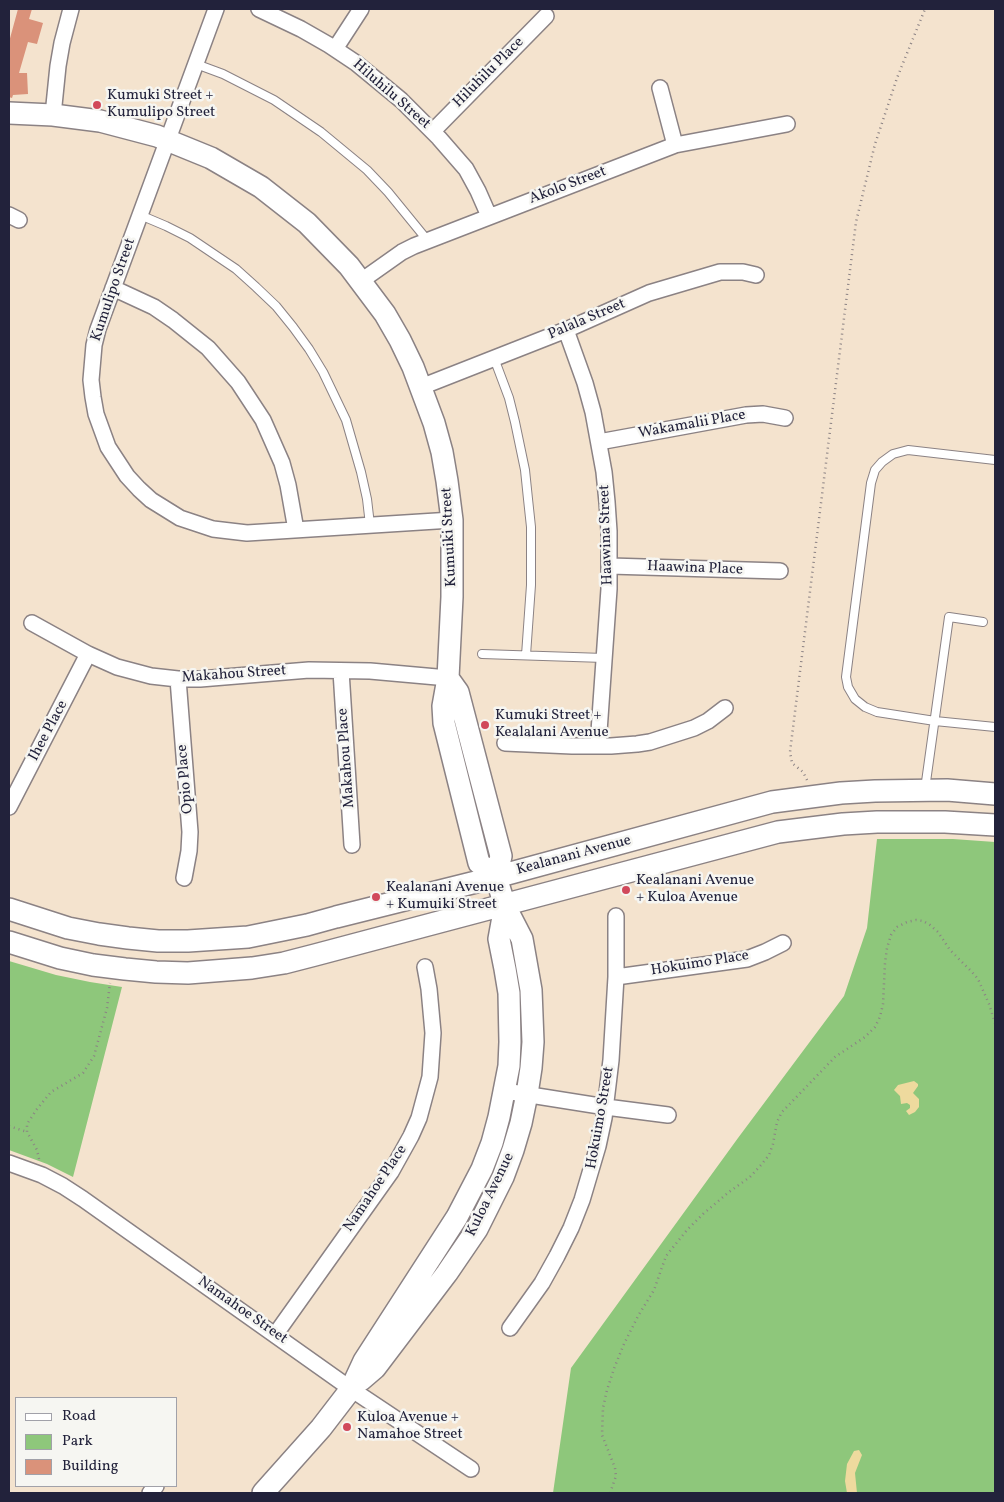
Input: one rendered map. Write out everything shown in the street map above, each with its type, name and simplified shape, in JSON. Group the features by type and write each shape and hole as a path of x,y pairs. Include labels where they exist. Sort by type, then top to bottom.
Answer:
{"street":[{"path":"53,115 58,66 71,9"},
{"name":"Kumulipo Street","path":"216,9 98,329 92,363 92,389 101,431 117,462 139,489 165,510 196,524 213,529 247,533 452,520"},
{"name":"Hiluhilu Street","path":"259,9 301,29 335,49 401,100 466,169 489,216"},
{"path":"335,49 361,9"},
{"name":"Hiluhilu Place","path":"432,131 546,16"},
{"path":"660,88 675,145"},
{"name":"Kumuiki Street","path":"9,114 53,115 100,121 168,140 210,158 261,187 284,204 329,244 361,281 384,314 400,340 421,387 442,452 452,520 452,597 448,678 443,706 444,723 479,863 496,877"},
{"name":"Akolo Street","path":"361,281 402,252 489,216 675,145 787,124"},
{"name":"Palala Street","path":"421,387 566,330 649,293 712,274 743,272 756,276"},
{"path":"113,288 154,307 174,320 208,348 238,382 263,420 279,455 288,485 296,530"},
{"name":"Haawina Street","path":"566,330 585,382 599,442 607,502 610,566 598,746"},
{"name":"Wakamalii Place","path":"599,442 746,415 763,414 785,418"},
{"name":"Haawina Place","path":"610,566 780,571"},
{"name":"Makahou Street","path":"32,623 88,654 118,667 151,676 200,679 309,670 370,671 448,678"},
{"name":"Ihee Place","path":"9,807 88,654"},
{"name":"Makahou Place","path":"341,671 352,845"},
{"name":"Opio Place","path":"178,679 190,832 184,878"},
{"path":"505,743 598,746 631,745 659,739 694,728 725,708"},
{"name":"Kealanani Avenue","path":"9,909 60,926 99,934 158,941 218,940 248,937 285,930 496,877 772,802 808,796 875,791 947,790 995,794"},
{"name":"Kealanani Avenue","path":"9,942 60,958 112,968 188,973 252,968 315,956 354,944 505,906 778,832 877,822 945,822 995,825"},
{"name":"Kuloa Avenue","path":"351,1388 375,1368 447,1274 477,1229 503,1178 521,1123 528,1094 533,1042 531,990 522,939 505,906 496,877"},
{"name":"Kuloa Avenue","path":"263,1493 321,1428 351,1388 364,1361 457,1217 492,1143 505,1090 510,1042 510,1017 505,968 499,939 505,906"},
{"name":"Hokuimo Street","path":"510,1328 542,1283 557,1256 591,1173 598,1146 606,1107 611,1060 616,977 616,916"},
{"name":"Hokuimo Place","path":"616,977 747,959 783,943"},
{"name":"Namahoe Place","path":"275,1334 391,1172 419,1118 430,1076 433,1032 430,989 424,967"},
{"path":"505,1090 668,1115"},
{"name":"Namahoe Street","path":"9,1163 42,1175 83,1198 351,1388 471,1469"}],"lane":[{"path":"196,64 231,78 274,100 344,149 372,176 428,241"},
{"path":"140,216 190,238 236,269 269,300 293,327 323,372 346,420 362,472 370,525"},
{"path":"494,358 509,398 525,470 531,527 531,585 526,655"},
{"path":"995,460 908,450 893,454 875,470 871,483 846,677 848,687 855,699 865,707 876,712 995,728"},
{"path":"925,791 949,617 983,622"},
{"path":"482,654 604,658"}],"path":[{"path":"808,796 806,776 792,763 790,752 856,222 875,144 897,78 925,9"},
{"path":"610,1493 616,1476 615,1468 602,1435 603,1408 621,1351 638,1316 654,1290 666,1256 686,1230 729,1192 750,1177 761,1165 769,1155 777,1122 782,1112 835,1057 875,1028 884,1004 887,948 891,935 897,927 916,920 924,921 938,932 950,950 978,979 995,1023"},
{"path":"42,1175 38,1150 27,1132 27,1124 52,1092 83,1073 94,1056 107,1008 112,968"},
{"path":"9,1126 27,1132"}],"green space":[{"path":"877,839 953,839 995,842 995,1493 553,1493 571,1368 844,996 867,928"},
{"path":"9,961 56,975 122,987 73,1177 47,1164 9,1150"}],"sand":[{"path":"914,1081 918,1084 913,1093 919,1099 919,1107 909,1115 906,1111 910,1108 910,1105 907,1103 901,1104 900,1096 894,1090 898,1085"},
{"path":"859,1450 862,1455 855,1473 857,1493 847,1493 845,1481 847,1464 854,1451"}],"building":[{"path":"18,9 32,9 29,19 43,23 37,44 28,42 19,73 27,73 28,94 13,95 12,98 9,97 9,42"}],"place":[{"name":"Kumuki Street + Kumulipo Street","path":"97,105"},
{"name":"Kumuki Street + Kealalani Avenue","path":"485,725"},
{"name":"Kealanani Avenue + Kuloa Avenue","path":"626,890"},
{"name":"Kealanani Avenue + Kumuiki Street","path":"376,897"},
{"name":"Kuloa Avenue + Namahoe Street","path":"347,1427"}]}
